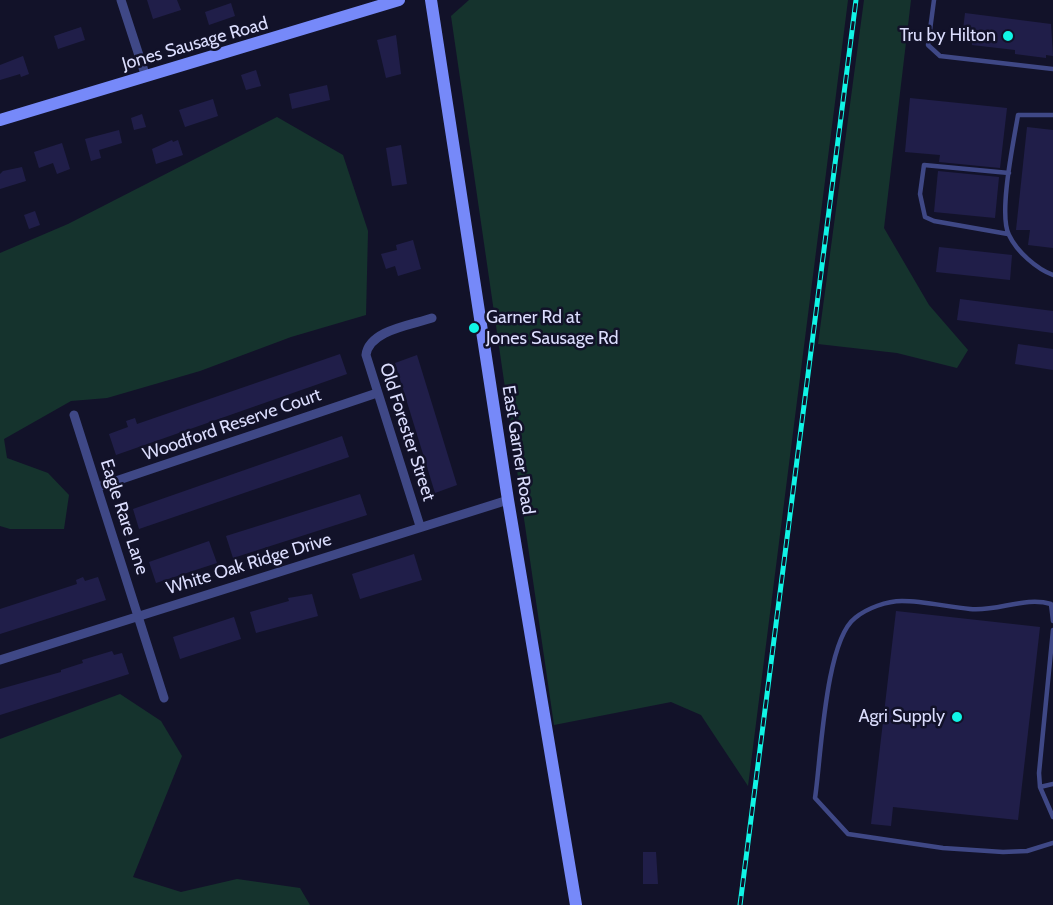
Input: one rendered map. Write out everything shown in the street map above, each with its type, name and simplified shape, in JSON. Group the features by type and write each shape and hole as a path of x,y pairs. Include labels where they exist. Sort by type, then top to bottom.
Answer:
{"main road":[{"name":"Jones Sausage Road","path":"0,120 399,0"},
{"name":"East Garner Road","path":"431,0 508,500 576,905"}],"street":[{"path":"121,0 146,77"},
{"name":"Old Forester Street","path":"420,526 367,363 367,348 384,334 432,318"},
{"name":"Woodford Reserve Court","path":"98,487 377,393"},
{"name":"Eagle Rare Lane","path":"74,415 164,698"},
{"name":"White Oak Ridge Drive","path":"0,660 508,500"}],"lane":[{"path":"934,0 928,45 940,56 1053,69"},
{"path":"1053,115 1017,115 1005,198 1008,234 1040,270 1053,275"},
{"path":"1008,234 934,221 925,217 920,194 924,165 1009,172"},
{"path":"1053,621 1051,604 1039,600 977,610 901,601 881,604 854,618 842,637 832,662 815,798 848,834 943,848 1002,852 1027,852 1053,843"},
{"path":"1053,630 1041,748 1040,787 1053,817"},
{"path":"1040,787 1053,784"}],"green space":[{"path":"469,0 848,0 748,786 701,715 671,702 554,725 451,16"},
{"path":"864,0 911,0 884,228 929,305 968,350 957,368 897,353 818,344"},
{"path":"277,117 343,155 368,231 366,315 291,337 200,371 107,398 71,401 4,439 7,458 48,473 69,495 64,529 10,529 0,526 0,253 68,224"},
{"path":"120,694 161,721 182,756 133,877 181,892 237,879 300,888 310,905 0,905 0,739"}],"building":[{"path":"147,0 177,0 181,10 153,19"},
{"path":"231,3 235,16 209,25 205,12"},
{"name":"Tru by Hilton","path":"965,13 1051,24 1053,56 1046,55 1046,58 1015,54 1015,50 972,45 972,41 962,39"},
{"path":"81,27 85,40 58,49 54,36"},
{"path":"396,35 401,74 386,78 377,40"},
{"path":"23,56 29,74 21,77 20,74 0,80 0,65"},
{"path":"256,70 261,86 246,90 241,75"},
{"path":"327,85 330,100 292,109 289,94"},
{"path":"910,98 1007,108 1000,168 939,162 940,155 905,152"},
{"path":"213,99 218,116 185,127 179,110"},
{"path":"142,114 146,127 134,130 131,118"},
{"path":"1027,127 1053,130 1053,248 1028,245 1030,230 1016,230"},
{"path":"119,130 122,143 99,150 101,158 91,161 85,139"},
{"path":"172,140 173,142 178,140 183,155 156,164 152,149"},
{"path":"62,143 70,169 57,174 53,163 39,168 34,152"},
{"path":"401,145 407,184 392,186 386,148"},
{"path":"22,167 26,181 0,189 0,174 3,171"},
{"path":"938,171 999,177 995,218 934,212"},
{"path":"35,211 40,225 29,229 24,215"},
{"path":"413,240 421,269 398,276 395,266 386,269 381,254 397,250 396,245"},
{"path":"939,247 1012,255 1010,280 936,272"},
{"path":"960,299 1053,311 1053,333 957,320"},
{"path":"1018,344 1053,349 1053,370 1015,364"},
{"path":"340,354 347,374 116,455 109,434 128,427 126,421 135,418 137,424"},
{"path":"417,355 457,485 435,493 395,363"},
{"path":"342,436 349,457 139,529 133,509"},
{"path":"360,494 367,515 233,558 226,536"},
{"path":"209,541 217,563 156,583 149,562"},
{"path":"414,554 422,580 360,599 352,574"},
{"path":"83,577 85,581 98,577 106,600 0,634 0,609 77,584 76,580"},
{"path":"312,594 318,616 256,633 250,612 289,601 288,598"},
{"name":"Agri Supply","path":"896,611 1040,627 1018,820 893,807 891,826 871,824"},
{"path":"234,617 241,639 180,659 173,637"},
{"path":"112,651 114,655 122,653 129,674 0,715 0,689 61,672 61,670 83,663 82,660"},
{"path":"643,852 656,852 658,884 643,884"}],"railway":[{"path":"740,905 856,0"}],"place":[{"name":"Tru by Hilton","path":"1008,36"},
{"name":"Garner Rd at Jones Sausage Rd","path":"474,328"},
{"name":"Agri Supply","path":"957,717"}]}
